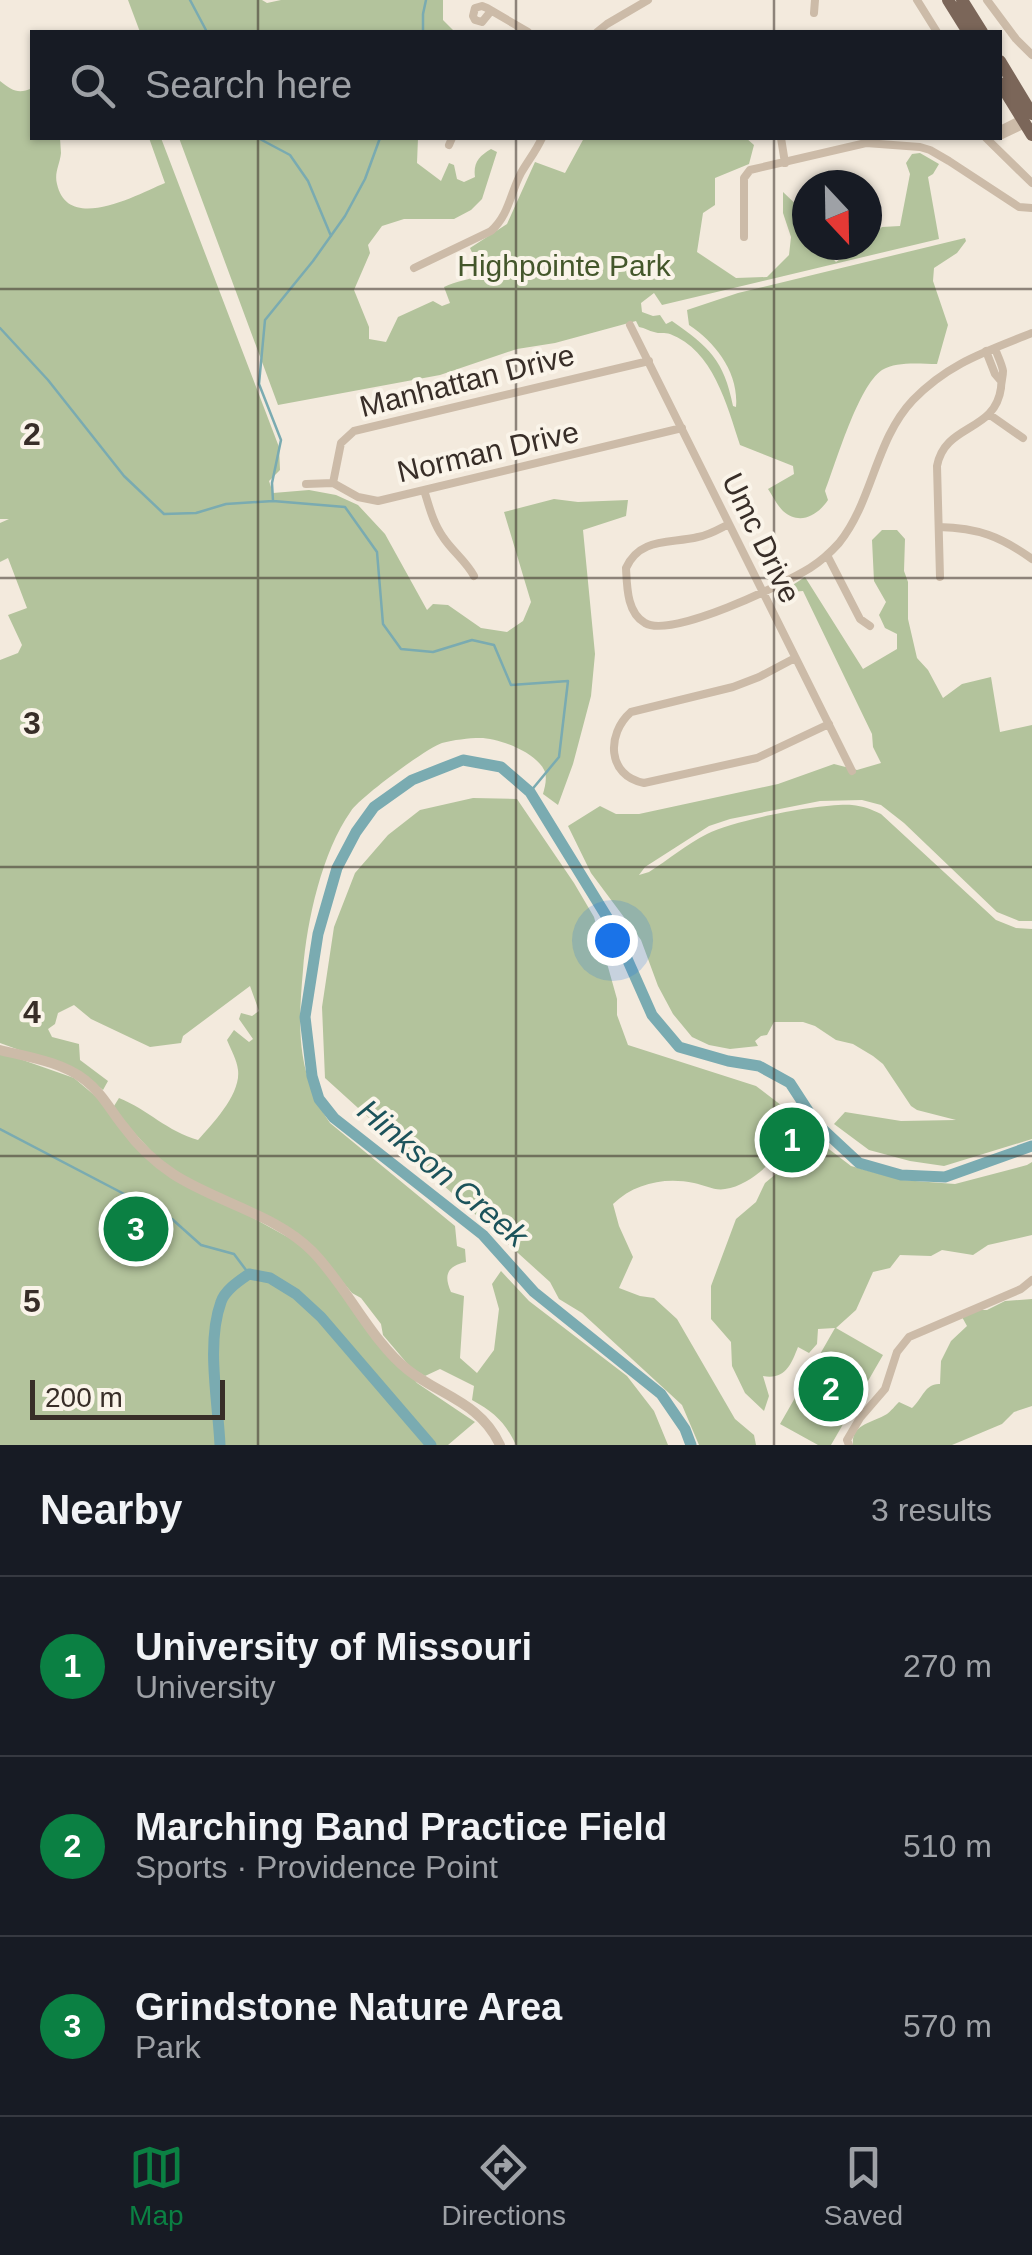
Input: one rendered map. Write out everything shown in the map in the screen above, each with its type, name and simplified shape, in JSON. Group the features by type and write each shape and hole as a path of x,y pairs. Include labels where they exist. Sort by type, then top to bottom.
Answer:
{"main road":[{"path":"948,0 967,30"},
{"path":"962,0 981,30"},
{"path":"1002,65 1029,118"},
{"path":"1002,84 1029,118"}],"street":[{"path":"599,30 648,0"},
{"path":"814,0 814,13"},
{"path":"917,0 932,30"},
{"path":"987,0 1032,55"},
{"path":"492,11 525,30"},
{"path":"1002,133 1029,118"},
{"path":"414,268 491,231 501,222 541,140"},
{"path":"781,140 785,163"},
{"path":"989,140 1032,184"},
{"path":"744,237 746,174 755,168 866,143 930,150 1019,207 1032,208"},
{"name":"Umc Drive","path":"630,325 852,770"},
{"path":"730,524 710,534 653,544 636,552 626,568 632,608 644,623 663,626 722,611 808,570 828,555 851,524 885,443 910,403 944,372 1032,333"},
{"path":"940,576 939,454 954,436 990,415 1000,398 1003,372 990,350"},
{"name":"Manhattan Drive","path":"333,483 340,444 354,431 649,361"},
{"path":"990,415 1024,438"},
{"name":"Norman Drive","path":"306,484 333,483 378,501 682,428"},
{"path":"424,490 440,533 474,576"},
{"path":"939,527 992,535 1032,560"},
{"path":"828,555 860,619 870,626"},
{"path":"796,658 733,687 630,712 617,731 614,754 623,774 644,783 758,758 829,724"},
{"path":"0,1050 75,1073 97,1091 146,1152 170,1172 309,1247 399,1362 466,1404 500,1445"},
{"path":"849,1445 847,1440 860,1418 885,1389 898,1352 909,1337 1022,1290 1032,1280"}],"green space":[{"path":"128,0 267,3 443,0 443,20 453,30 139,30"},
{"path":"0,81 15,90 30,89 30,140 60,140 57,184 64,199 75,206 105,206 165,183 150,140 162,140 279,447 280,470 269,481 273,493 309,490 336,495 358,505 385,534 427,610 433,604 448,605 481,628 507,632 523,621 531,602 504,512 554,499 628,500 626,516 583,530 595,654 591,696 558,805 543,794 545,772 535,759 507,744 480,738 434,747 367,795 341,828 318,887 305,950 300,1031 305,1068 330,1123 455,1226 457,1246 465,1249 466,1262 451,1269 447,1280 451,1292 464,1296 460,1358 477,1373 494,1350 499,1309 492,1284 501,1271 529,1301 627,1376 654,1411 668,1445 516,1445 498,1418 472,1400 474,1386 440,1369 425,1376 411,1368 383,1335 381,1324 361,1298 352,1293 313,1246 237,1209 313,1251 417,1383 475,1422 448,1445 0,1445 0,1052 74,1078 154,1154 115,1112 119,1098 198,1140 225,1108 238,1079 227,1040 234,1030 249,1042 253,1039 239,1019 241,1013 252,1016 259,1011 250,986 183,1036 181,1043 150,1047 91,1019 74,1005 58,1013 55,1024 48,1029 52,1037 79,1044 80,1060 108,1081 103,1090 80,1072 0,1043 0,660 18,653 22,645 8,615 27,608 8,558 0,562 0,523 9,519 0,519"},
{"name":"Highpointe Park","path":"180,140 418,140 417,163 441,181 449,163 454,165 457,179 464,182 475,177 476,164 483,154 491,149 497,152 482,199 471,210 454,219 404,219 382,226 368,245 370,253 354,290 369,327 369,339 386,342 398,317 433,301 442,306 450,303 444,287 482,274 470,248 507,224 535,162 565,173 583,140 748,140 754,145 749,164 715,178 715,205 703,213 697,252 736,278 767,277 789,255 791,237 783,213 783,192 792,201 792,260 851,260 662,305 654,293 641,303 642,312 660,315 666,324 672,321 705,347 720,366 736,407 730,371 717,350 689,325 687,310 738,293 965,238 966,241 957,253 934,268 933,281 948,325 937,364 895,365 873,379 856,408 842,445 825,491 828,500 814,514 802,518 783,511 768,489 794,474 793,466 740,445 708,366 697,352 670,334 639,327 636,321 517,349 440,375 278,405"},
{"path":"920,153 939,164 928,177 939,239 882,253 882,227 900,226 910,174 906,163 912,154"},
{"path":"882,530 897,530 905,539 908,619 917,658 943,698 962,684 991,677 1000,732 1032,725 1032,921 1019,921 997,912 904,823 881,805 862,800 820,801 709,826 645,867 639,875 720,829 800,810 856,805 881,814 996,920 1032,929 1032,1139 944,1166 869,1150 834,1124 845,1112 901,1121 956,1120 911,1106 883,1064 853,1044 836,1040 803,1022 774,1022 767,1035 755,1041 758,1046 730,1049 692,1037 673,1014 658,986 641,940 591,873 568,826 600,806 616,814 639,814 778,784 834,764 857,770 881,763 872,734 803,591 785,590 805,577 863,669 897,649 897,634 885,628 879,615 886,602 874,581 872,540"},
{"path":"473,798 517,799 574,883 594,917 628,1045 756,1086 790,1112 795,1139 745,1182 721,1189 661,1181 631,1191 613,1204 633,1257 619,1288 654,1298 677,1319 735,1419 754,1435 756,1445 699,1445 682,1405 582,1313 559,1299 550,1282 325,1078 322,1007 334,927 355,873 388,835 420,810"},
{"path":"817,1140 851,1166 902,1180 955,1184 1032,1162 1032,1235 988,1245 973,1255 942,1250 931,1256 900,1255 890,1268 873,1272 856,1310 836,1328 883,1355 831,1445 818,1445 780,1424 835,1328 818,1329 817,1344 809,1353 798,1347 782,1373 763,1376 769,1396 764,1411 745,1393 732,1366 731,1342 711,1319 711,1286 736,1219 756,1202 765,1183"},
{"path":"1032,1299 1032,1406 1014,1412 1002,1424 952,1445 853,1445 855,1433 864,1425 887,1414 899,1402 912,1408 927,1389 940,1384 941,1361 951,1341 967,1326 962,1317 1005,1301"}],"waterway":[{"path":"190,0 206,30"},
{"path":"423,30 426,0"},
{"path":"262,140 290,155 308,181 331,236"},
{"path":"379,140 365,179 345,216 265,320 259,384 281,440 272,483 273,501 345,507 377,552 383,624 401,649 433,652 472,640 494,645 511,685 568,681 559,757 530,792"},
{"path":"0,328 48,380 124,476 164,514 273,501"},
{"name":"Hinkson Creek","path":"691,1445 661,1394 534,1292 483,1235 334,1118 319,1099 312,1076 305,1017 318,934 337,868 374,807 412,780 463,760 501,767 530,792 613,927 652,1015 679,1047 759,1066 790,1083 816,1123 859,1163 901,1175 945,1177 1032,1146"},
{"path":"0,1129 172,1219 201,1245 234,1254 249,1274"},
{"name":"Hinkson Creek","path":"220,1445 214,1373 217,1318 226,1294 249,1274 270,1278 296,1294 321,1317 431,1445"}],"place":[{"name":"University of Missouri","path":"792,1140"},
{"name":"Grindstone Nature Area","path":"136,1229"},
{"name":"Marching Band Practice Field","path":"831,1389"}]}
